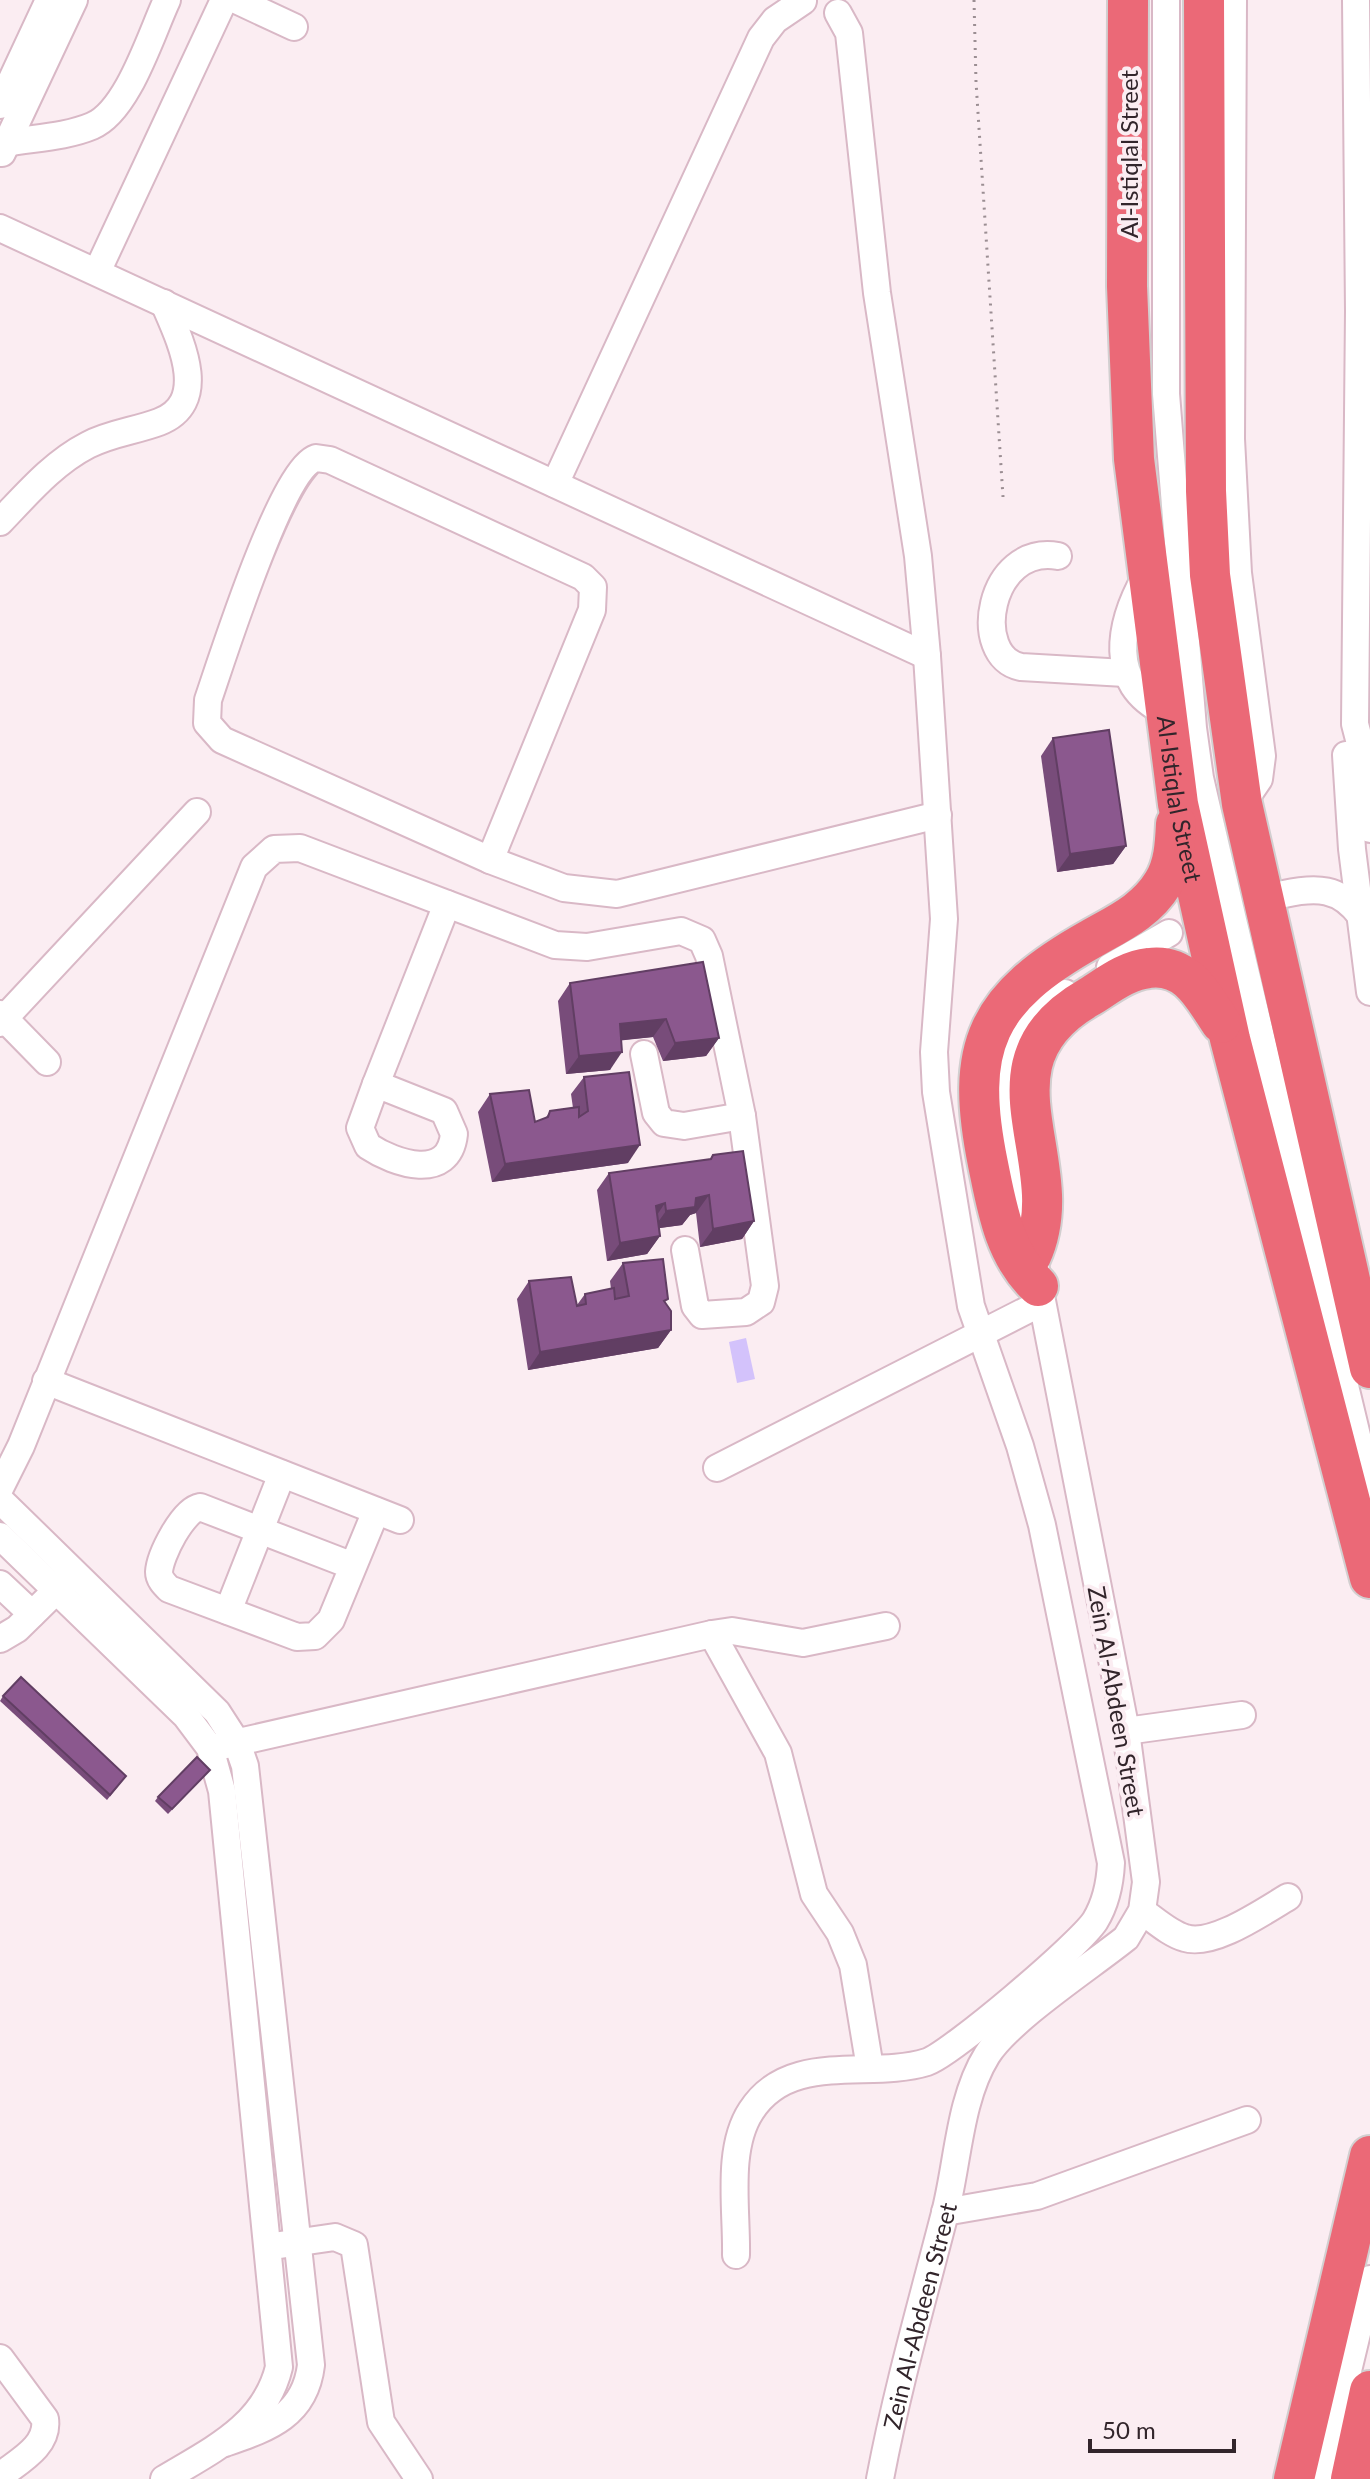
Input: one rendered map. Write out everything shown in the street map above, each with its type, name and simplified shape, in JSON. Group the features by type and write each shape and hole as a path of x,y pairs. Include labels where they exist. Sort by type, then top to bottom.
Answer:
{"highway":[{"name":"Al-Istiqlal Street","path":"1128,0 1128,361 1146,576 1178,804 1230,1039 1370,1578"},
{"path":"1204,0 1206,505 1212,591 1242,804 1363,1323 1370,1368"},
{"path":"1037,1282 1020,1268 1009,1246 992,1184 978,1098 982,1055 998,1015 1025,981 1062,955 1137,913 1156,893 1174,855 1178,804"},
{"path":"1037,1282 1043,1202 1028,1082 1035,1052 1051,1025 1075,1005 1138,970 1166,968 1191,981 1230,1039"},
{"path":"1294,2479 1370,2156"},
{"path":"1351,2479 1370,2391"}],"street":[{"path":"0,105 49,0"},
{"path":"3,150 74,0"},
{"path":"3,150 82,129 109,115 122,97 167,0"},
{"path":"97,272 224,0"},
{"path":"236,0 294,27"},
{"path":"1166,0 1166,394 1193,728 1200,778 1370,1490"},
{"path":"1175,0 1176,375 1201,716 1221,829 1370,1447"},
{"path":"1233,0 1231,439 1238,573 1262,756 1259,779 1242,804"},
{"path":"1356,0 1359,327 1355,724 1363,755 1370,829"},
{"path":"555,484 761,38 775,20 803,1 815,14 827,17 842,7 849,33 877,293 918,556 927,656 944,919 934,1072 964,1277 979,1335 1020,1446 1042,1525 1110,1845 1110,1880 1101,1910 1085,1933 952,2048 927,2062 798,2075 772,2088 752,2109 737,2149 736,2255"},
{"path":"0,228 927,656"},
{"path":"0,522 67,458 105,437 172,416 183,403 189,387 187,369 164,303"},
{"path":"490,860 592,610 593,587 583,577 330,460 310,460 300,470 279,513 241,603 206,707 207,723 222,740 490,860 564,888 617,894 938,815"},
{"path":"1058,556 1026,558 1002,580 997,590 993,634 999,654 1009,663 1021,667 1125,673"},
{"path":"1146,576 1127,622 1125,673 1145,701 1165,712"},
{"path":"1355,724 1346,754 1352,849 1370,992"},
{"path":"47,1062 1,1018 197,812"},
{"path":"225,2443 266,2404 279,2367 239,1938 222,1791 210,1748 186,1716 2,1505 46,1381 259,860 274,849 300,848 555,945 587,947 681,931 695,935 709,956 742,1116 765,1286 761,1302 746,1312 702,1315 695,1306 685,1250"},
{"path":"1284,894 1312,888 1330,875 1352,849"},
{"path":"1312,888 1345,898 1361,916"},
{"path":"376,1084 447,904"},
{"name":"Zein Al-Abdeen Street","path":"880,2479 905,2359 945,2212 968,2107 988,2054 1030,2014 1126,1938 1142,1911 1146,1882 1126,1731 1002,1096 1008,1056 1029,1021 1043,1007 1169,933"},
{"path":"644,1054 656,1113 664,1123 684,1126 742,1116"},
{"path":"717,1468 979,1335 1037,1282"},
{"path":"46,1381 388,1515 353,1566 329,1625 315,1636 297,1637 169,1589 160,1576 161,1565 182,1518 193,1508 207,1507 353,1566"},
{"path":"228,1611 282,1474"},
{"path":"0,1536 66,1581 217,1712 237,1743 249,1785 311,2365 306,2388 294,2409 277,2424 225,2443 164,2479"},
{"path":"0,1639 66,1581"},
{"path":"0,1584 32,1614"},
{"path":"210,1748 712,1634 732,1631 803,1643 886,1626"},
{"path":"712,1634 778,1753 814,1894 840,1933 853,1965 870,2068"},
{"path":"1126,1731 1242,1715"},
{"path":"1142,1911 1182,1938 1201,1940 1240,1925 1288,1897"},
{"path":"239,1938 266,1936"},
{"path":"254,2095 282,2092"},
{"path":"945,2212 1037,2196 1247,2120"},
{"path":"269,2246 342,2237 357,2251 381,2422 419,2479"},
{"path":"1322,2479 1370,2279"},
{"path":"1332,2479 1370,2321"},
{"path":"0,2358 45,2419 47,2429 43,2440 0,2476"}],"path":[{"path":"974,0 1003,497"}],"shaded area":[{"path":"746,1338 755,1379 737,1383 729,1342"}],"building":[{"path":"1109,730 1126,846 1070,854 1053,738"},
{"path":"703,962 719,1038 675,1043 666,1019 620,1024 622,1052 579,1056 570,983"},
{"path":"629,1072 640,1145 505,1164 490,1094 529,1090 535,1122 548,1117 550,1111 579,1107 579,1117 588,1111 584,1077"},
{"path":"743,1151 754,1221 713,1229 709,1195 696,1198 695,1207 666,1211 665,1203 656,1206 660,1236 620,1243 609,1173 711,1159 713,1155"},
{"path":"663,1259 668,1299 664,1301 671,1311 671,1330 540,1352 529,1281 571,1277 577,1306 586,1304 585,1294 614,1288 615,1299 629,1296 623,1263"},
{"path":"21,1677 126,1776 110,1795 3,1696"},
{"path":"197,1757 210,1770 172,1809 158,1797"}]}
